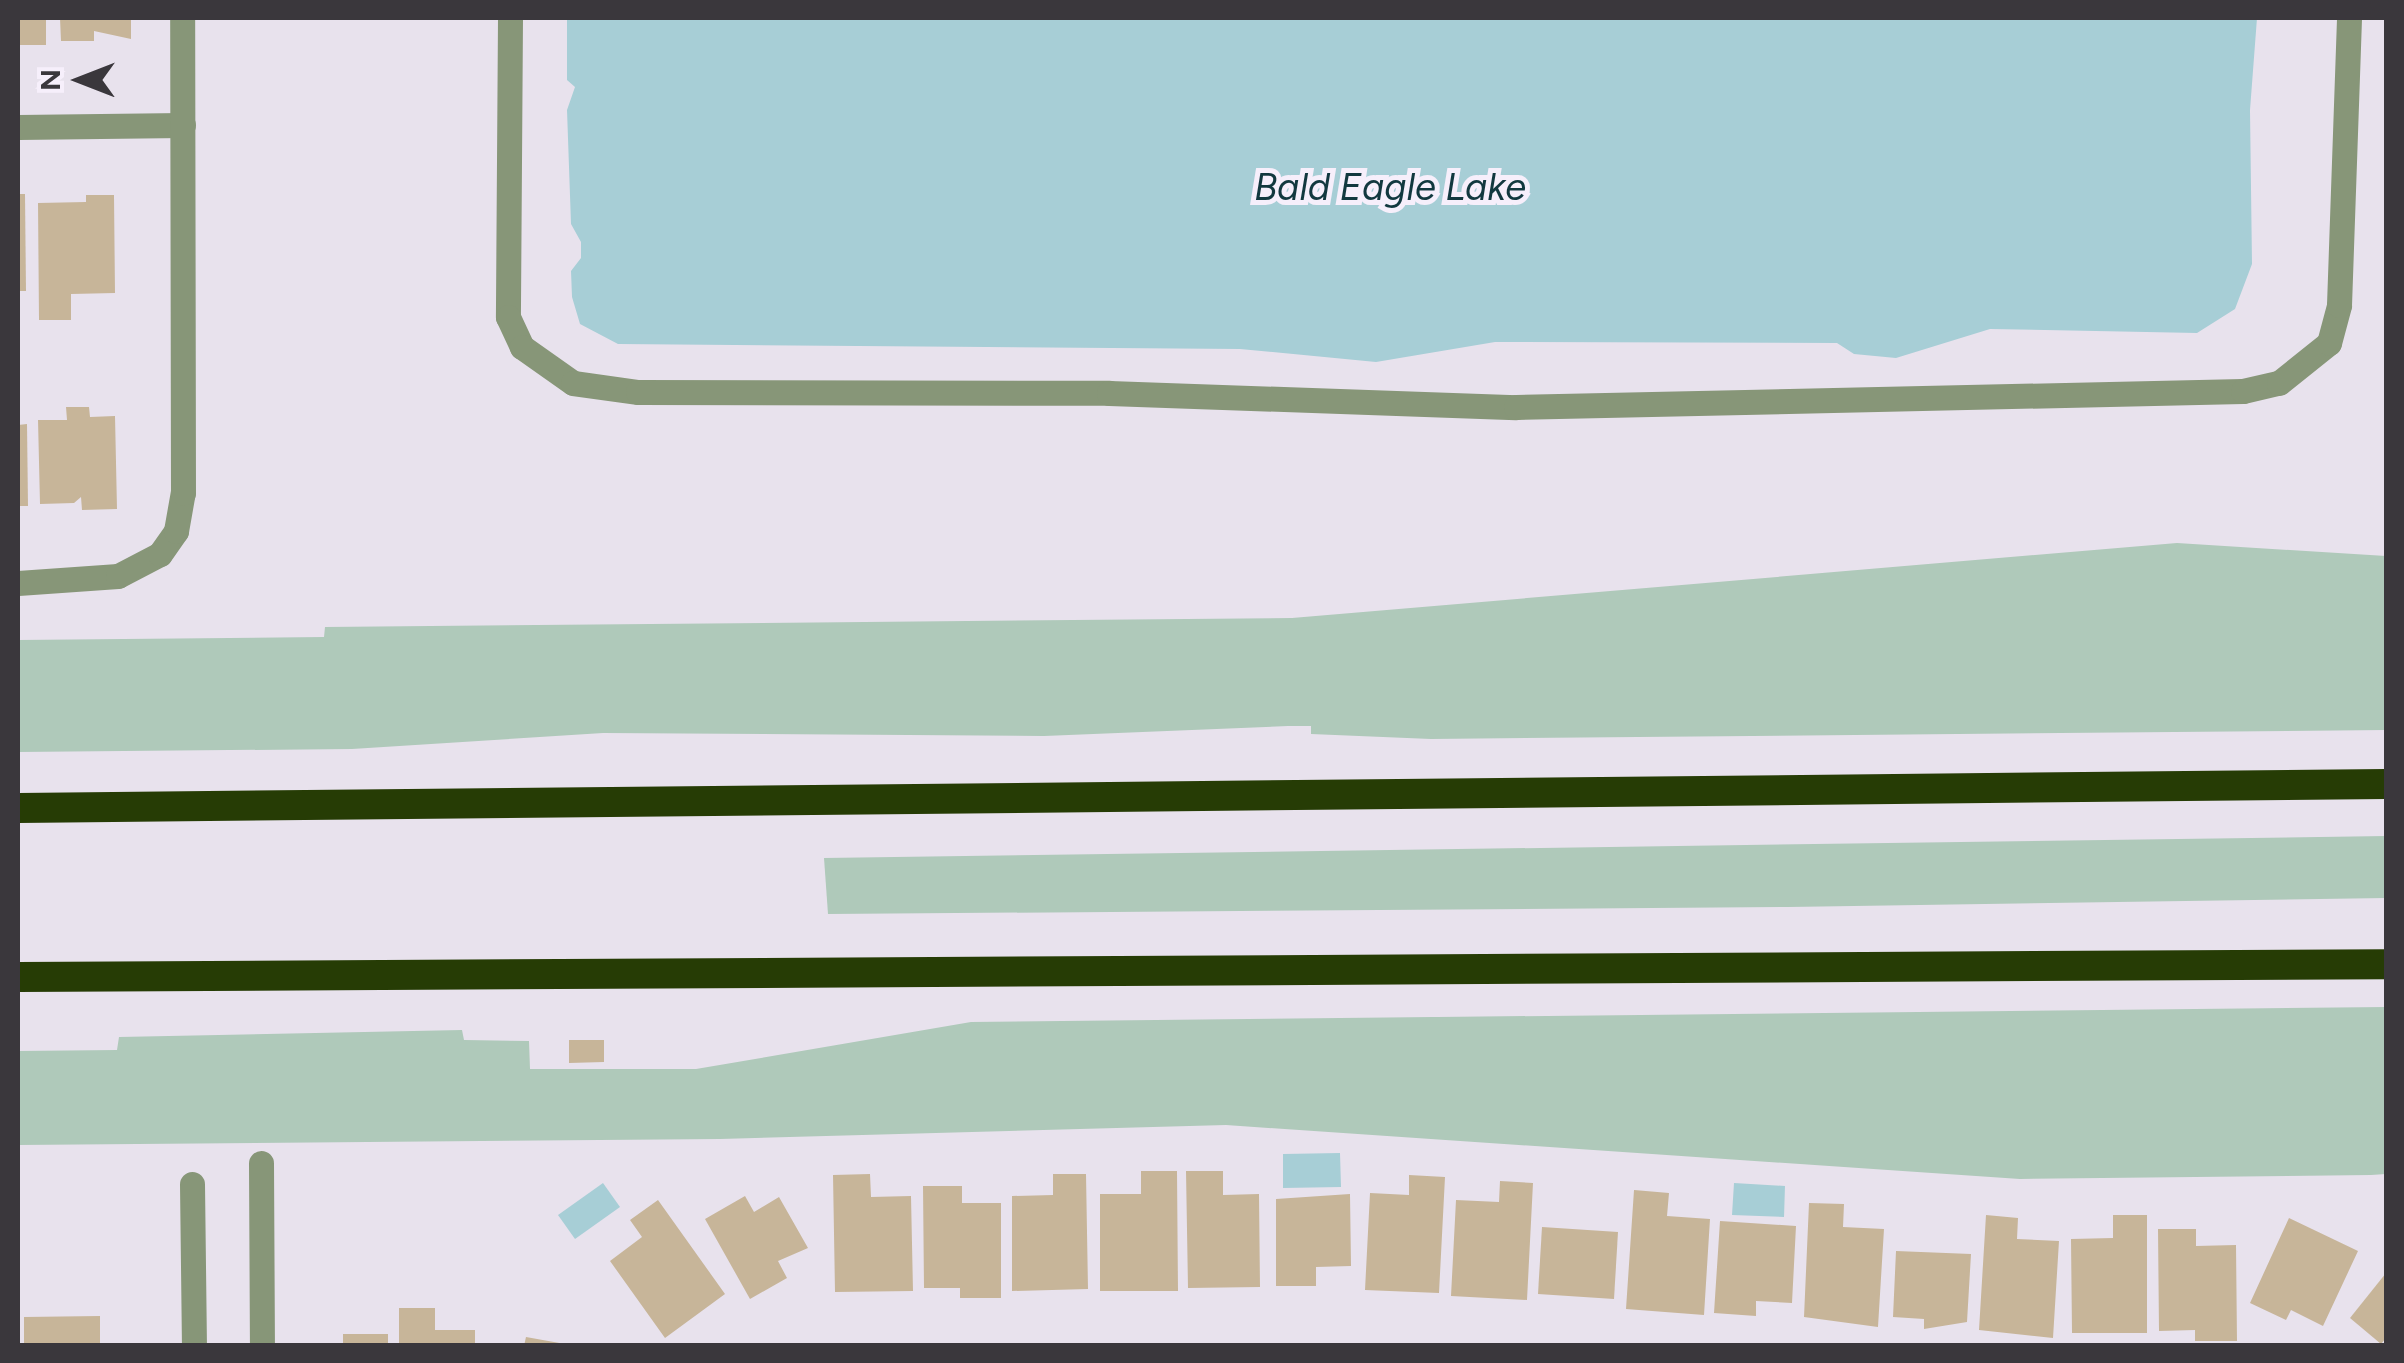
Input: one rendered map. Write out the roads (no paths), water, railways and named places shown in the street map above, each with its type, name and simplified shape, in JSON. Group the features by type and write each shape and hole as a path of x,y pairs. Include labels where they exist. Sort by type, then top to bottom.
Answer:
{"highway":[{"path":"18,808 2386,784"},
{"path":"18,977 2386,964"}],"street":[{"path":"18,584 103,580 160,554 176,531 183,493 182,18"},
{"path":"510,18 508,317 539,364 573,383 638,392 1074,392 1516,407 2243,391 2279,383 2329,343 2339,305 2349,18"},
{"path":"18,126 183,125"},
{"path":"260,1163 262,1346"},
{"path":"192,1184 194,1346"}],"water":[{"name":"Bald Eagle Lake","path":"567,18 2257,18 2250,110 2252,264 2235,309 2197,333 1990,329 1896,358 1854,354 1837,343 1495,342 1376,362 1240,349 618,344 580,324 572,297 571,271 581,258 581,242 571,224 567,110 575,87 567,80"},
{"path":"1340,1153 1341,1187 1283,1188 1283,1154"},
{"path":"603,1183 620,1207 575,1239 558,1215"},
{"path":"1734,1183 1785,1186 1784,1217 1732,1215"}]}
